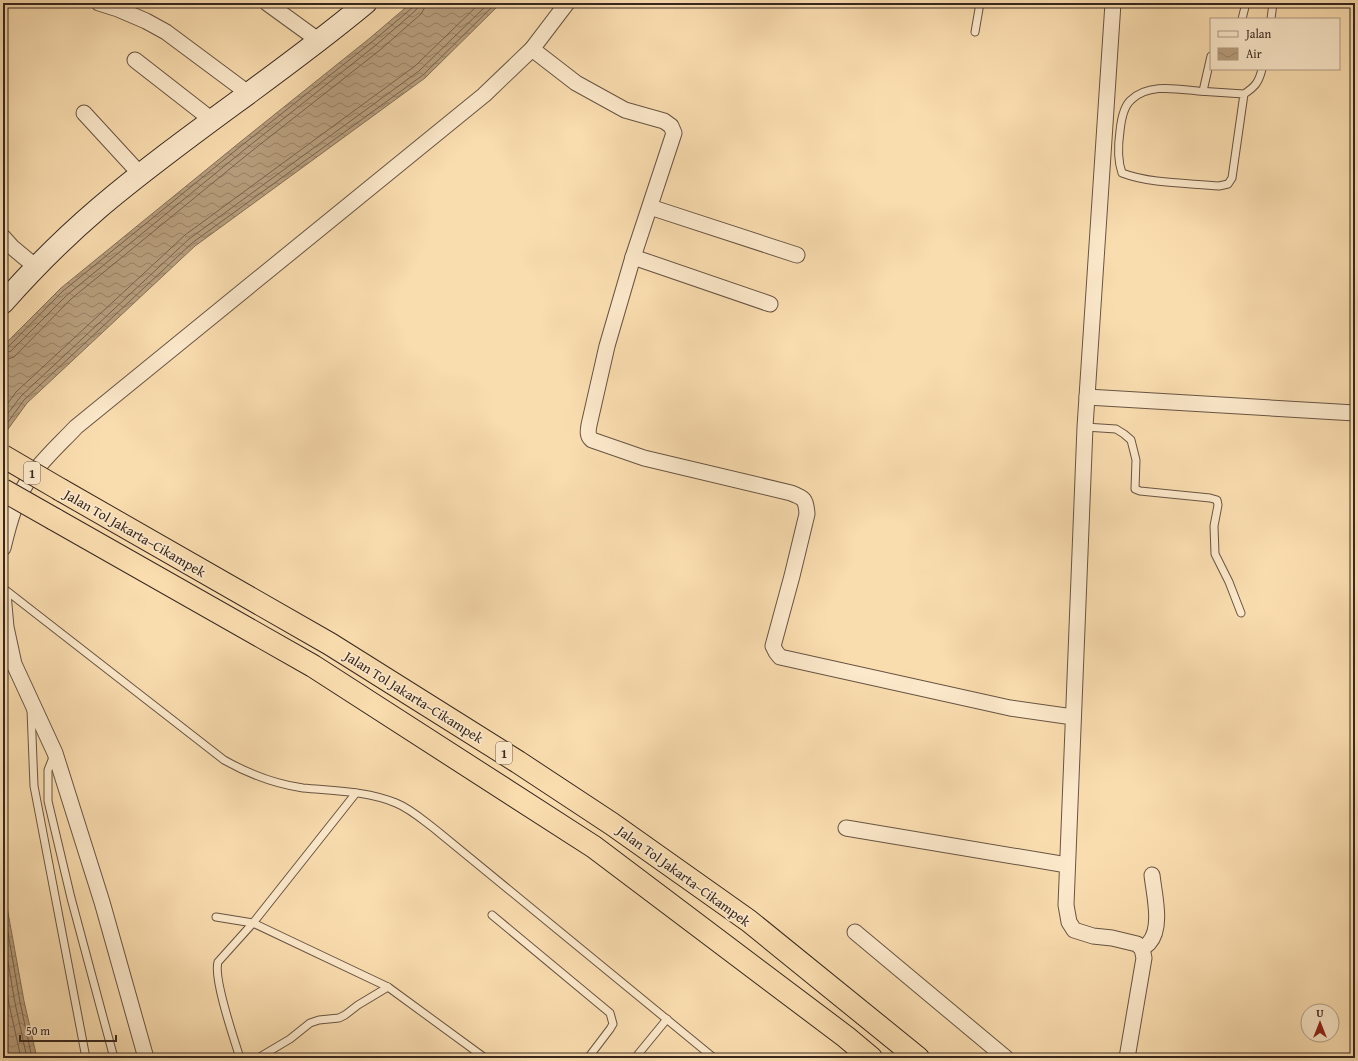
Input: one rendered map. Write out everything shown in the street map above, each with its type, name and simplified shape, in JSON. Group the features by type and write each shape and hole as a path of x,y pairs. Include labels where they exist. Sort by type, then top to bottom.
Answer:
{"highway":[{"name":"Jalan Tol Jakarta–Cikampek","path":"3,456 336,648 587,807 748,921 918,1058"},
{"name":"Jalan Tol Jakarta–Cikampek","path":"3,490 312,666 594,847 846,1037 871,1058"}],"street":[{"path":"99,3 146,21 166,32 248,93"},
{"path":"266,3 318,40"},
{"path":"3,548 9,522 31,475 76,427 484,95 532,49 567,3"},
{"path":"1113,3 1086,397 1066,905 1069,922 1074,930 1093,936 1137,944 1142,949 1144,958 1127,1058"},
{"path":"3,303 36,267 89,217 212,120 318,40 359,5"},
{"path":"532,49 576,83 603,99 626,110 664,121 671,126 674,133 673,140 633,257 607,346 589,425 589,438 644,458 791,493 801,497 806,504 806,514 792,576 773,646 780,657 1010,708 1073,717"},
{"path":"135,60 212,120"},
{"path":"84,113 141,175"},
{"path":"650,207 797,255"},
{"path":"3,237 12,247 36,267"},
{"path":"633,257 770,304"},
{"path":"1086,397 1355,413"},
{"path":"3,594 6,627 14,664 55,753 102,902 146,1058"},
{"path":"846,828 1067,865"},
{"path":"1142,949 1150,942 1156,927 1156,910 1152,875"},
{"path":"854,932 1006,1058"}],"lane":[{"path":"975,32 980,3"},
{"path":"1242,18 1246,3"},
{"path":"1271,18 1274,3"},
{"path":"1203,91 1210,60"},
{"path":"1244,94 1232,178 1228,184 1219,186 1151,180 1134,178 1122,173 1119,164 1118,145 1120,124 1124,110 1130,100 1140,93 1164,88 1244,94 1253,88 1260,79 1262,70"},
{"path":"1085,427 1116,429 1130,440 1136,460 1134,488 1137,491 1210,498 1217,500 1218,505 1214,526 1215,554 1229,582 1241,614"},
{"path":"3,588 224,760 257,776 275,782 302,787 356,792 397,803 410,811 436,830 714,1058"},
{"path":"31,700 34,786 86,1058"},
{"path":"55,753 48,770 48,801 71,898 114,1058"},
{"path":"240,1058 219,986 217,966 222,958 253,923 356,792"},
{"path":"492,915 610,1013 612,1024 610,1029 588,1058"},
{"path":"216,917 253,923 388,987 485,1058"},
{"path":"258,1058 290,1039 310,1023 319,1020 339,1018 346,1015 358,1005 388,987"},
{"path":"635,1058 667,1019"}],"water":[{"path":"411,3 501,3 425,78 195,246 27,403 3,436 3,346 61,288 370,38"},
{"path":"3,885 24,1001 37,1058 3,1058"}]}
